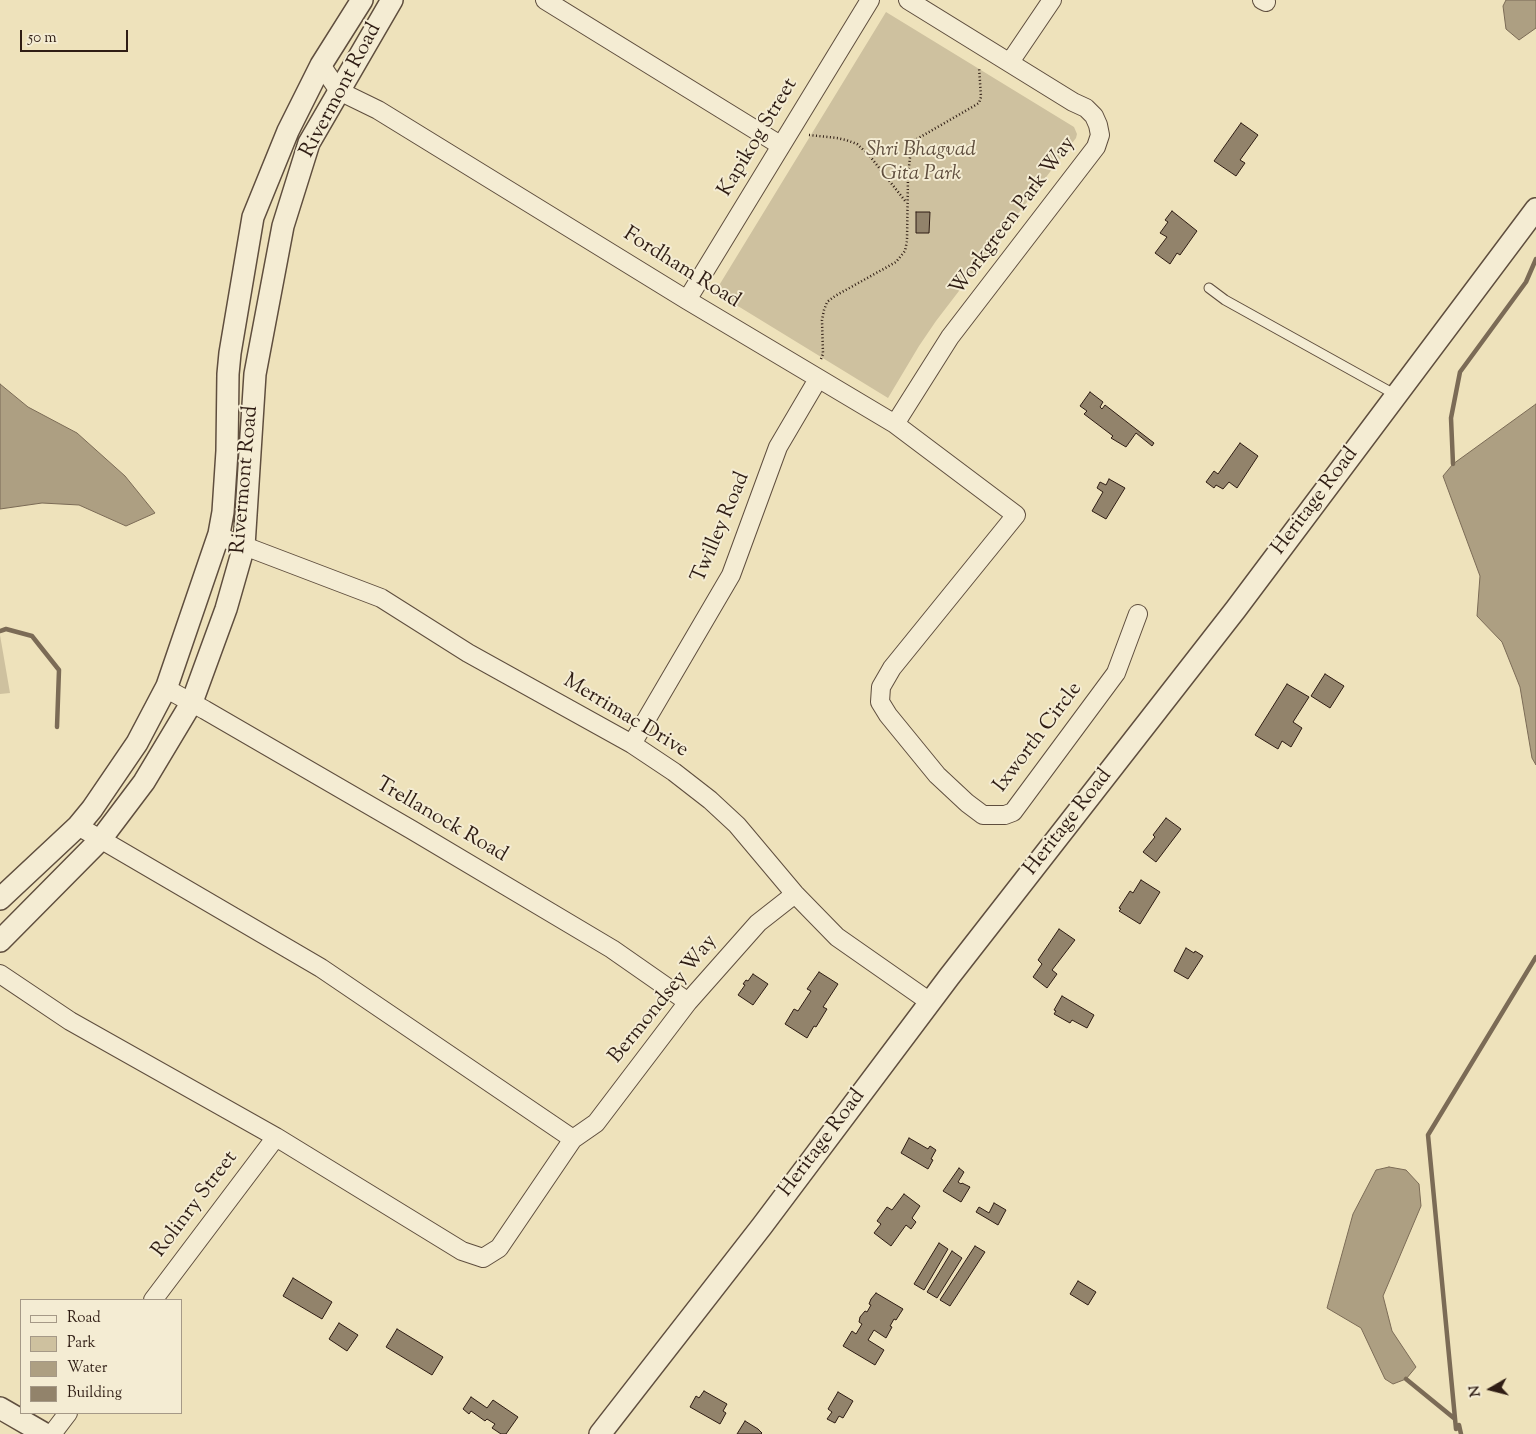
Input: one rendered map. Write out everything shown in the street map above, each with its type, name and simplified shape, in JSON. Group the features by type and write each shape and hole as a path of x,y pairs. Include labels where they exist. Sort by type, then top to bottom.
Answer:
{"street":[{"name":"Rivermont Road","path":"0,898 78,826 92,809 137,743 165,688 218,536 223,512 230,353 253,217 288,131 321,65 362,0"},
{"name":"Rivermont Road","path":"0,940 101,839 144,782 192,702 226,609 244,546 255,374 283,226 309,143 392,0"},
{"path":"545,0 780,145"},
{"name":"Kapikog Street","path":"688,300 780,145 870,0"},
{"name":"Workgreen Park Way","path":"894,424 950,337 1096,147 1100,135 1094,116 1086,108 1072,102 908,0"},
{"path":"1010,62 1052,0"},
{"name":"Fordham Road","path":"321,65 339,91 378,110 894,424 1016,516"},
{"name":"Heritage Road","path":"600,1434 762,1226 930,1002 1236,609 1536,210"},
{"name":"Twilley Road","path":"632,744 731,575 778,447 818,379"},
{"name":"Ixworth Circle","path":"1016,516 892,668 881,686 880,702 888,715 937,775 967,803 983,814 1005,815 1013,812 1116,673 1138,614"},
{"name":"Merrimac Drive","path":"218,536 381,598 468,653 632,744 674,772 710,800 737,825 795,894 837,937 930,1002"},
{"name":"Trellanock Road","path":"165,688 612,948 688,1002"},
{"path":"0,974 70,1021 276,1137 462,1251 484,1258 499,1248 573,1139 321,968 78,826"},
{"name":"Bermondsey Way","path":"573,1139 596,1123 688,1002 758,923 795,894"},
{"name":"Rolinry Street","path":"154,1299 276,1137"},
{"path":"0,1408 45,1434"},
{"path":"52,1434 67,1414"},
{"path":"0,1424 18,1434"}],"lane":[{"path":"1209,288 1225,300 1396,396"}],"path":[{"path":"821,359 823,354 822,327 825,305 835,296 890,266 900,259 905,251 907,241 909,158 912,145 921,137 979,104 981,97 979,67"},
{"path":"809,135 838,138 857,144 872,159 907,203"}],"green space":[{"name":"Shri Bhagvad Gita Park","path":"886,12 1074,127 1077,134 1076,138 936,321 888,398 715,292"},
{"path":"0,635 10,693 0,694"}],"water":[{"path":"1506,0 1536,0 1536,28 1519,40 1506,29 1503,6"},
{"path":"0,384 28,407 77,433 125,476 155,513 126,526 79,505 42,503 0,509"},
{"path":"1536,404 1536,765 1532,758 1520,687 1502,642 1477,616 1480,576 1443,476 1453,464"},
{"path":"1389,1167 1406,1170 1419,1184 1421,1206 1383,1296 1392,1331 1416,1367 1406,1379 1393,1384 1385,1379 1361,1328 1327,1308 1353,1214 1376,1170"}],"building":[{"path":"1241,123 1258,135 1240,160 1245,163 1236,176 1214,161"},
{"path":"1172,211 1197,231 1180,255 1177,253 1170,264 1155,253 1167,237 1160,233 1168,222 1165,220"},
{"path":"916,212 930,212 929,233 916,233"},
{"path":"1090,392 1103,402 1100,407 1102,409 1105,405 1154,443 1152,446 1136,433 1126,447 1111,438 1113,436 1084,414 1087,411 1080,406"},
{"path":"1240,443 1258,456 1237,488 1229,482 1223,489 1216,485 1214,488 1206,482 1214,471 1218,474"},
{"path":"1109,479 1125,488 1106,519 1092,511 1103,492 1097,488 1100,482 1106,485"},
{"path":"1325,674 1344,686 1330,708 1311,696"},
{"path":"1287,684 1309,697 1293,722 1302,728 1291,747 1282,741 1278,749 1255,735"},
{"path":"1166,818 1181,829 1156,862 1143,852 1155,837 1153,835"},
{"path":"1141,880 1160,892 1140,924 1119,911 1121,909 1119,908 1130,891 1133,893"},
{"path":"1059,929 1075,940 1052,970 1057,974 1047,988 1033,977 1042,964 1038,960"},
{"path":"1186,948 1203,956 1188,979 1174,971"},
{"path":"819,972 838,984 823,1007 827,1009 807,1038 785,1024 794,1009 798,1011 811,991 807,989"},
{"path":"753,974 768,984 753,1005 738,995 745,985 743,984"},
{"path":"1062,996 1094,1015 1087,1028 1072,1020 1070,1023 1054,1014 1056,1011 1054,1010"},
{"path":"909,1138 928,1149 930,1146 936,1150 928,1169 901,1153"},
{"path":"959,1168 964,1172 958,1182 970,1187 961,1202 943,1191"},
{"path":"904,1194 920,1206 912,1218 916,1222 911,1229 906,1225 891,1246 874,1233 881,1224 877,1221 887,1207 892,1210"},
{"path":"994,1203 1006,1210 998,1225 976,1212 979,1207 989,1213"},
{"path":"939,1243 948,1249 924,1290 914,1284"},
{"path":"975,1246 985,1252 950,1306 940,1300"},
{"path":"952,1251 962,1258 937,1298 927,1292"},
{"path":"293,1278 332,1302 322,1319 283,1296"},
{"path":"1078,1281 1096,1292 1088,1305 1070,1294"},
{"path":"876,1293 903,1309 896,1320 894,1319 886,1338 874,1330 868,1340 884,1350 875,1365 843,1346 852,1331 856,1334 862,1324 859,1322 860,1317 865,1311 867,1312 871,1305 869,1304 871,1299"},
{"path":"339,1323 358,1335 347,1351 329,1339"},
{"path":"397,1329 443,1357 432,1375 386,1347"},
{"path":"704,1391 727,1404 723,1411 726,1413 720,1424 690,1407 696,1396 699,1398"},
{"path":"838,1392 853,1401 843,1418 839,1416 835,1423 827,1419 832,1412 828,1409"},
{"path":"471,1397 487,1408 493,1400 518,1417 506,1434 501,1434 492,1428 495,1424 487,1419 485,1421 471,1411 469,1414 463,1409"},
{"path":"745,1421 758,1429 762,1433 737,1434"}],"waterway":[{"path":"1453,464 1451,418 1460,372 1526,282 1536,259"},
{"path":"0,631 6,629 32,636 59,670 57,727"},
{"path":"1456,1429 1428,1135 1536,957"},
{"path":"1406,1379 1455,1419"},
{"path":"1459,1425 1461,1434"}]}
